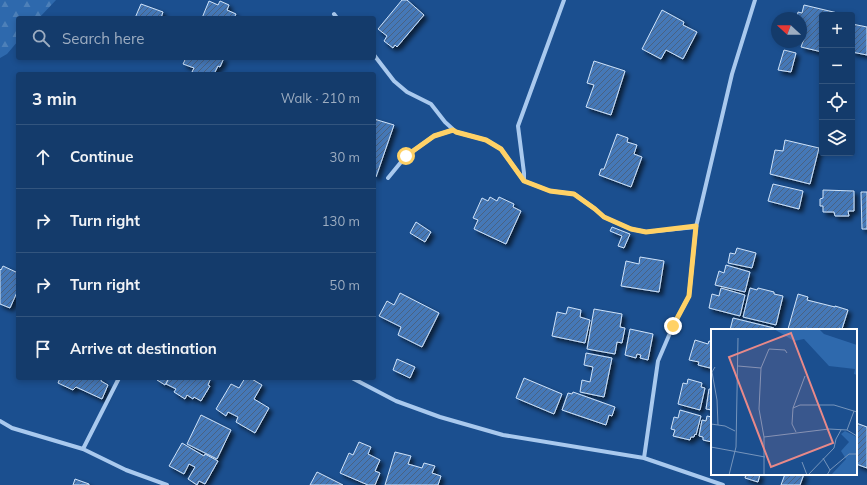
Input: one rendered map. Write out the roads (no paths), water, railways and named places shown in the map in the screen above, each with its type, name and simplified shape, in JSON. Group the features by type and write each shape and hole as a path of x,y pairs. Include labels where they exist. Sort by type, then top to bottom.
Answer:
{"street":[{"path":"524,181 518,126 564,0"},
{"path":"644,458 658,361 673,326 689,296 696,226 732,74 755,0"},
{"path":"376,58 394,81 407,92 431,104 453,130 486,140 501,149 524,181 550,191 574,194 604,217 631,229 646,232 696,226"},
{"path":"388,178 406,156 434,136 453,130"},
{"path":"83,450 118,380"},
{"path":"356,380 396,401 440,417 503,435 644,458 723,485"},
{"path":"0,421 12,428 83,450 126,470 167,485"}]}
